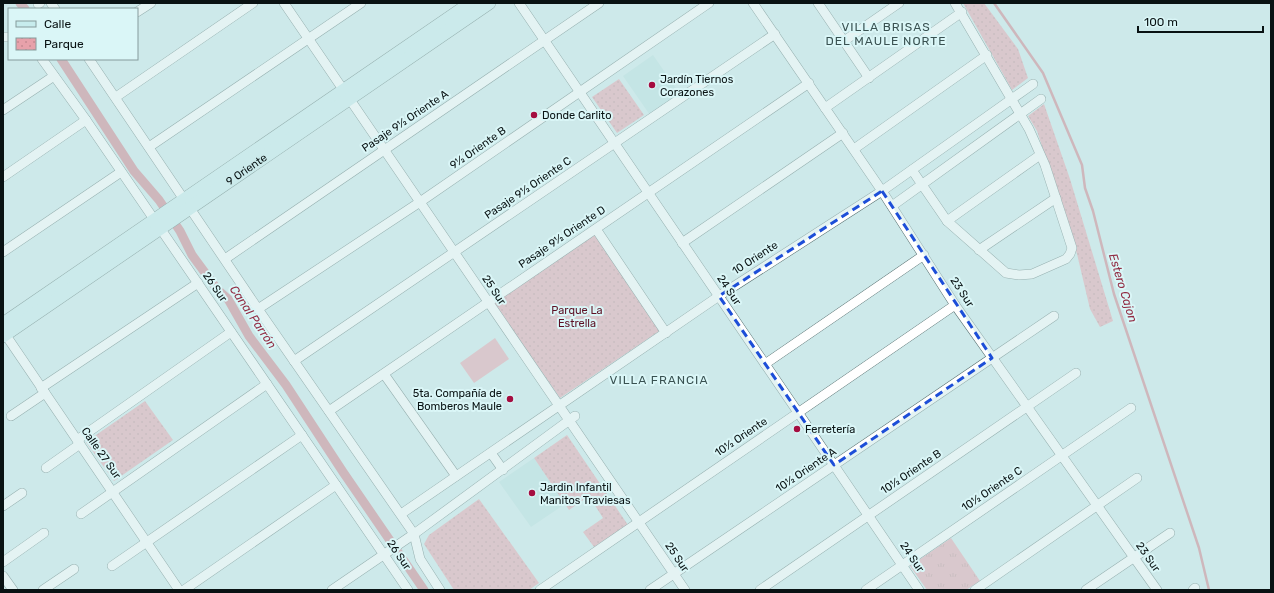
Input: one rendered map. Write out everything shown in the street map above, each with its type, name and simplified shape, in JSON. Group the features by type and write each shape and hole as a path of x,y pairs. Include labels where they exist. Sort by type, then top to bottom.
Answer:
{"street":[{"path":"138,11 151,3"},
{"path":"116,97 253,3"},
{"name":"25 Sur","path":"284,3 559,406 572,418 638,522 685,590"},
{"path":"149,147 361,3"},
{"name":"9 Oriente","path":"347,95 471,3"},
{"name":"9 Oriente","path":"4,331 159,222 347,95 489,3"},
{"name":"24 Sur","path":"518,3 919,590"},
{"name":"Pasaje 9½ Oriente A","path":"225,259 599,3"},
{"name":"9½ Oriente B","path":"258,309 420,202 709,3"},
{"name":"23 Sur","path":"753,3 854,149 955,305 1157,590"},
{"path":"844,41 899,3"},
{"path":"912,170 947,221 1006,273 1019,275 1032,274 1066,259 1070,254 1072,248 1040,155 1021,114 962,12 955,3"},
{"path":"821,4 869,78"},
{"path":"826,108 962,12"},
{"name":"Pasaje 9½ Oriente C","path":"294,361 455,253 775,34"},
{"path":"854,149 987,55"},
{"name":"26 Sur","path":"43,60 159,222 198,283 336,485 387,551 408,590"},
{"name":"26 Sur","path":"91,60 149,147 182,207 225,259 258,309 401,514 414,534 420,560 440,590"},
{"path":"3,110 54,76"},
{"name":"Pasaje 9½ Oriente D","path":"329,411 809,84"},
{"name":"10 Oriente","path":"401,514 719,296 882,191 1033,84"},
{"path":"892,206 1041,99"},
{"path":"3,177 86,120"},
{"path":"682,243 842,133"},
{"path":"947,221 1040,155"},
{"path":"3,252 122,172"},
{"path":"979,250 1056,198"},
{"path":"596,229 666,333"},
{"path":"765,364 924,255"},
{"path":"12,416 43,390 198,283"},
{"name":"10½ Oriente","path":"540,590 955,305"},
{"name":"10½ Oriente A","path":"650,590 1054,316"},
{"name":"Calle 27 Sur","path":"4,331 179,590"},
{"path":"46,468 79,442 231,332"},
{"name":"10½ Oriente B","path":"760,590 1076,373"},
{"path":"384,374 456,476"},
{"path":"81,514 267,384"},
{"name":"10½ Oriente C","path":"866,590 1131,408"},
{"path":"332,590 401,541 414,534 558,430 572,418"},
{"path":"112,566 302,435"},
{"path":"491,453 503,470"},
{"path":"975,590 1137,478"},
{"path":"184,590 336,485"},
{"path":"3,506 22,493"},
{"path":"1086,590 1170,532"},
{"path":"3,562 44,533"},
{"path":"43,590 74,569"},
{"path":"3,576 13,590"}],"highlighted area":[{"path":"882,191 992,358 834,465 719,296"}],"shaded area":[{"name":"Jardín Tiernos Corazones","path":"653,55 680,94 650,115 623,76"},
{"name":"Jardin Infantil Manitos Traviesas","path":"534,458 565,504 531,527 499,482"}],"green space":[{"path":"963,3 984,3 1018,49 1028,78 1012,90"},
{"path":"619,79 644,115 617,133 592,97"},
{"path":"1044,104 1070,179 1113,321 1100,327 1090,309 1077,254 1037,131 1028,116"},
{"name":"Parque La Estrella","path":"593,235 596,236 661,330 560,398 493,303"},
{"path":"578,303 581,310 588,311 583,316 585,324 577,319 569,322 573,315 568,311 575,310"},
{"path":"495,338 509,359 474,383 460,363"},
{"path":"145,401 173,440 114,481 86,442"},
{"path":"567,435 628,525 594,547 583,532 603,518 589,496 569,510 534,458"},
{"path":"479,499 539,583 529,590 454,590 424,544 429,535"},
{"path":"951,538 980,581 966,590 927,590 910,566"}],"waterway":[{"name":"Canal Parrón","path":"20,3 24,8"},
{"name":"Estero Cajon","path":"994,3 1043,73 1082,165 1085,188 1093,211 1114,294 1199,548 1209,590"},
{"name":"Canal Parrón","path":"62,60 134,171 159,200 180,231 192,255 217,289 228,299 249,336 286,385 343,472 424,590"}],"place":[{"name":"Jardín Tiernos Corazones","path":"652,85"},
{"name":"Donde Carlito","path":"534,115"},
{"name":"5ta. Compañía de Bomberos Maule","path":"510,399"},
{"name":"Ferretería","path":"797,429"},
{"name":"Jardin Infantil Manitos Traviesas","path":"532,493"}],"district":[{"name":"VILLA BRISAS DEL MAULE NORTE","path":"886,34"},
{"name":"VILLA FRANCIA","path":"659,380"}]}
